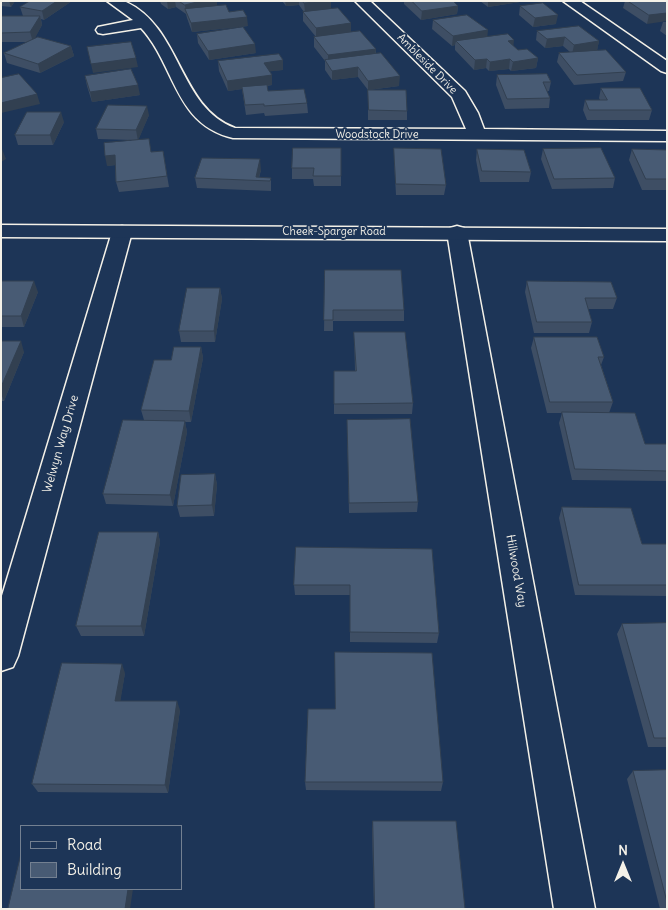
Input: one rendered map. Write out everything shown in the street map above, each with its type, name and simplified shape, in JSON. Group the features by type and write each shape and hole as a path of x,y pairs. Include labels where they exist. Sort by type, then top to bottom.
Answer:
{"street":[{"name":"Woodstock Drive","path":"114,1 144,23 155,35 205,117 214,125 233,133 667,136"},
{"name":"Ambleside Drive","path":"362,1 459,96 469,113 477,136"},
{"path":"570,1 667,68"},
{"path":"103,30 144,23"},
{"name":"Cheek-Sparger Road","path":"1,231 457,232 667,235"},
{"name":"Welwyn Way Drive","path":"1,656 122,232"},
{"name":"Hillwood Way","path":"457,232 575,909"}],"building":[{"path":"30,1 57,1 42,11 20,7"},
{"path":"179,1 201,1 185,5"},
{"path":"303,1 325,1 304,3"},
{"path":"412,1 453,1 458,6 422,11"},
{"path":"628,1 667,1 667,13 649,15"},
{"path":"543,3 558,15 535,18 520,6"},
{"path":"226,5 229,12 243,10 247,17 191,23 185,9"},
{"path":"338,8 351,23 316,28 303,12"},
{"path":"467,15 488,30 453,36 433,20"},
{"path":"1,16 40,16 30,32 1,33"},
{"path":"579,26 599,41 574,45 565,37 547,39 537,31"},
{"path":"243,27 255,44 208,51 197,34"},
{"path":"360,31 376,49 328,55 314,37"},
{"path":"508,34 514,40 508,41 518,50 527,49 538,58 513,62 510,59 490,62 487,59 475,60 456,41"},
{"path":"38,37 71,46 38,64 4,53"},
{"path":"131,42 136,58 91,64 87,47"},
{"path":"606,50 626,72 577,75 559,53"},
{"path":"381,53 400,76 368,81 358,67 332,71 325,60"},
{"path":"279,54 283,60 264,63 272,75 227,81 218,61"},
{"path":"131,69 138,85 90,92 85,76"},
{"path":"19,74 37,94 1,103 1,78"},
{"path":"547,74 551,82 543,82 550,98 507,99 497,75"},
{"path":"267,85 268,91 304,89 307,103 264,106 264,104 245,105 242,87"},
{"path":"601,88 640,88 652,110 589,110 585,100 607,100"},
{"path":"368,90 406,90 407,111 369,110"},
{"path":"108,105 147,106 136,130 96,129"},
{"path":"27,112 61,112 50,135 15,135"},
{"path":"149,139 151,152 163,151 167,176 116,182 115,155 105,156 104,143"},
{"path":"293,148 341,148 341,176 313,176 314,168 292,168"},
{"path":"394,148 441,149 446,185 396,184"},
{"path":"601,148 615,178 554,179 543,149"},
{"path":"477,149 524,150 531,172 482,171"},
{"path":"632,149 667,150 667,179 646,179"},
{"path":"202,158 260,159 256,177 271,178 270,181 195,178"},
{"path":"325,270 401,270 404,310 333,310 333,320 324,320"},
{"path":"1,281 34,281 21,316 1,316"},
{"path":"527,281 611,282 617,298 585,298 592,322 537,322"},
{"path":"187,288 220,288 214,331 179,331"},
{"path":"354,332 405,332 413,403 334,404 334,371 356,371"},
{"path":"534,337 597,337 604,357 598,357 613,402 550,402"},
{"path":"1,341 21,341 1,387"},
{"path":"174,347 201,347 189,411 141,410 154,360 171,360"},
{"path":"562,412 635,413 645,444 667,444 667,471 575,469"},
{"path":"410,419 418,502 349,503 347,420"},
{"path":"123,420 185,421 170,495 103,494"},
{"path":"215,474 212,505 177,506 181,475"},
{"path":"562,507 631,508 642,544 667,544 667,585 579,585"},
{"path":"99,532 158,532 141,626 76,626"},
{"path":"296,547 432,549 439,633 350,632 350,585 294,585"},
{"path":"667,623 667,738 654,738 622,624"},
{"path":"335,652 432,653 443,782 305,782 308,709 335,709"},
{"path":"62,663 122,664 115,701 177,701 165,785 32,784"},
{"path":"667,770 667,902 633,771"},
{"path":"373,821 456,821 465,909 375,909"},
{"path":"20,858 20,890 128,890 125,909 8,909"}]}
